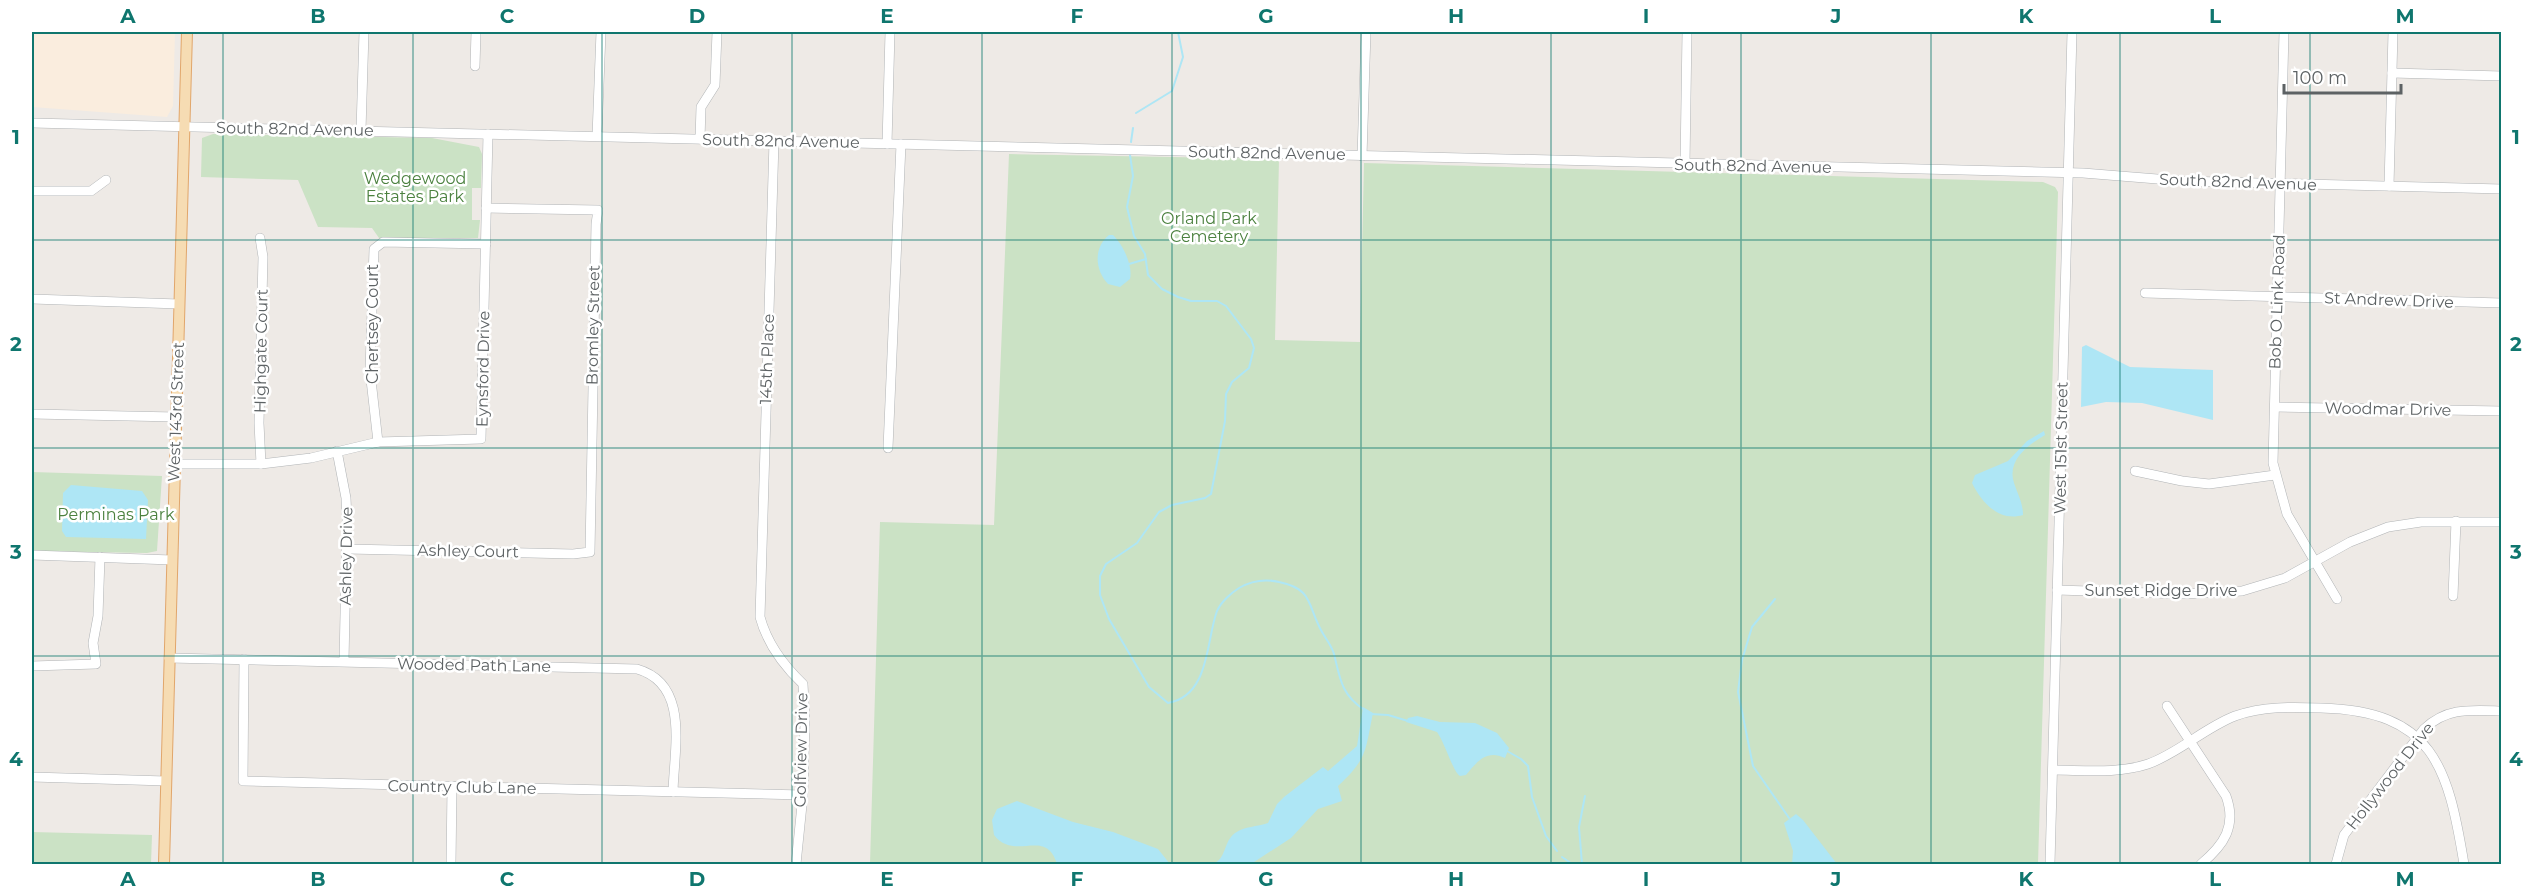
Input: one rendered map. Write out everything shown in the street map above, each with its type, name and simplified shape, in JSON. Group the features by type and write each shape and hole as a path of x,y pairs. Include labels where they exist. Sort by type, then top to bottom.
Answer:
{"main road":[{"name":"West 143rd Street","path":"164,864 187,32"}],"street":[{"path":"361,130 364,32"},
{"path":"475,66 476,32"},
{"path":"597,136 601,32"},
{"path":"700,139 701,107 715,85 717,32"},
{"path":"887,144 890,32"},
{"path":"1362,156 1366,32"},
{"path":"1685,164 1687,32"},
{"name":"West 151st Street","path":"2050,864 2072,32"},
{"name":"Bob O Link Road","path":"2284,32 2275,475 2287,514 2337,599"},
{"path":"2389,186 2393,32"},
{"path":"2392,73 2502,76"},
{"name":"South 82nd Avenue","path":"32,123 2068,174 2281,184 2502,189"},
{"name":"Eynsford Drive","path":"175,464 261,464 310,458 378,442 473,442 481,439 488,134"},
{"name":"145th Place","path":"760,577 774,141"},
{"path":"888,448 901,144"},
{"path":"32,191 92,191 106,180"},
{"name":"Bromley Street","path":"486,208 598,210 590,552"},
{"name":"Highgate Court","path":"260,238 263,257 261,464"},
{"name":"Chertsey Court","path":"378,442 370,370 374,249 383,242 486,244"},
{"name":"St Andrew Drive","path":"2145,293 2502,303"},
{"path":"32,299 179,304"},
{"name":"Woodmar Drive","path":"2275,407 2502,411"},
{"path":"32,414 176,417"},
{"name":"Ashley Drive","path":"337,451 346,498 344,661"},
{"path":"2135,471 2209,484 2275,475"},
{"path":"2453,596 2456,521"},
{"name":"Sunset Ridge Drive","path":"2057,590 2235,592 2285,578 2350,542 2388,527 2456,521 2502,522"},
{"name":"Ashley Court","path":"347,549 573,554 590,552"},
{"path":"32,555 172,560"},
{"path":"32,666 96,664 93,643 98,616 100,557"},
{"name":"Golfview Drive","path":"760,577 760,617 765,634 786,668 802,684 805,711 803,795 796,864"},
{"name":"Wooded Path Lane","path":"169,658 643,671 664,685 673,703 673,792"},
{"name":"Country Club Lane","path":"244,659 243,782 803,795"},
{"path":"2168,706 2226,796 2231,813 2229,831 2222,845 2201,864"},
{"path":"2053,770 2108,770 2148,764 2214,725 2246,712 2288,707 2366,711 2385,717 2417,738 2433,758 2446,782 2464,864"},
{"name":"Hollywood Drive","path":"2336,864 2344,835 2417,738 2436,717 2452,711 2502,711"},
{"path":"32,777 166,781"},
{"path":"451,864 452,786"}],"shaded area":[{"path":"32,32 175,32 173,106 167,117 32,107"}],"green space":[{"name":"Wedgewood Estates Park","path":"213,134 432,138 479,147 482,154 481,188 472,188 472,220 480,220 478,238 379,238 372,228 318,227 298,180 201,177 202,138"},
{"name":"Orland Park Cemetery","path":"1009,154 1279,159 1275,340 1360,342 1364,163 2043,182 2055,187 2058,192 2038,864 870,864 880,522 994,525"},
{"name":"Perminas Park","path":"32,472 162,476 157,551 147,553 32,551"},
{"path":"32,832 152,835 151,864 32,864"}],"water":[{"path":"1109,235 1113,235 1120,244 1130,268 1130,279 1120,287 1108,284 1098,266 1100,246"},
{"path":"2086,345 2130,367 2213,370 2213,420 2142,403 2106,402 2081,407 2082,347"},
{"path":"2044,431 2045,435 2027,447 2014,465 2013,479 2023,515 2006,516 1992,509 1972,483 1975,475 2008,461 2027,441"},
{"path":"71,485 142,491 148,500 146,539 66,537 62,531 63,493"},
{"path":"1363,707 1373,713 1368,736 1360,761 1338,786 1342,801 1318,809 1291,838 1251,864 1213,864 1221,858 1228,841 1235,833 1268,823 1277,804 1284,797 1323,767 1328,771 1357,746"},
{"path":"1417,716 1440,722 1475,723 1497,733 1509,748 1505,758 1492,755 1482,758 1466,775 1460,776 1437,732 1406,722 1408,718"},
{"path":"1017,801 1073,822 1113,832 1158,849 1170,864 1057,864 1052,853 1045,848 1011,846 994,835 992,820 997,809"},
{"path":"1796,814 1837,864 1792,864 1793,851 1784,823"}],"waterway":[{"path":"1136,113 1172,91 1183,57 1178,32"},
{"path":"1131,142 1133,128"},
{"path":"1130,155 1133,176 1127,207 1134,236 1145,254 1148,275 1162,289 1178,297 1191,301 1217,301 1226,306 1251,339 1254,348 1249,368 1232,382 1226,394 1225,421 1211,494 1205,498 1172,505 1159,512 1137,543 1106,564 1100,576 1100,595 1109,619 1149,687 1168,703 1182,698 1192,690 1199,678 1217,611 1226,598 1239,588 1254,582 1269,581 1290,585 1304,593 1308,599 1333,651 1346,691 1363,709"},
{"path":"1129,264 1146,259"},
{"path":"1775,599 1752,627 1742,660 1738,692 1753,766 1789,818"},
{"path":"1370,714 1388,715 1408,721"},
{"path":"1507,751 1528,766 1532,797 1546,836 1557,851"},
{"path":"1582,864 1579,827 1585,796"},
{"path":"1562,857 1572,864"}]}
